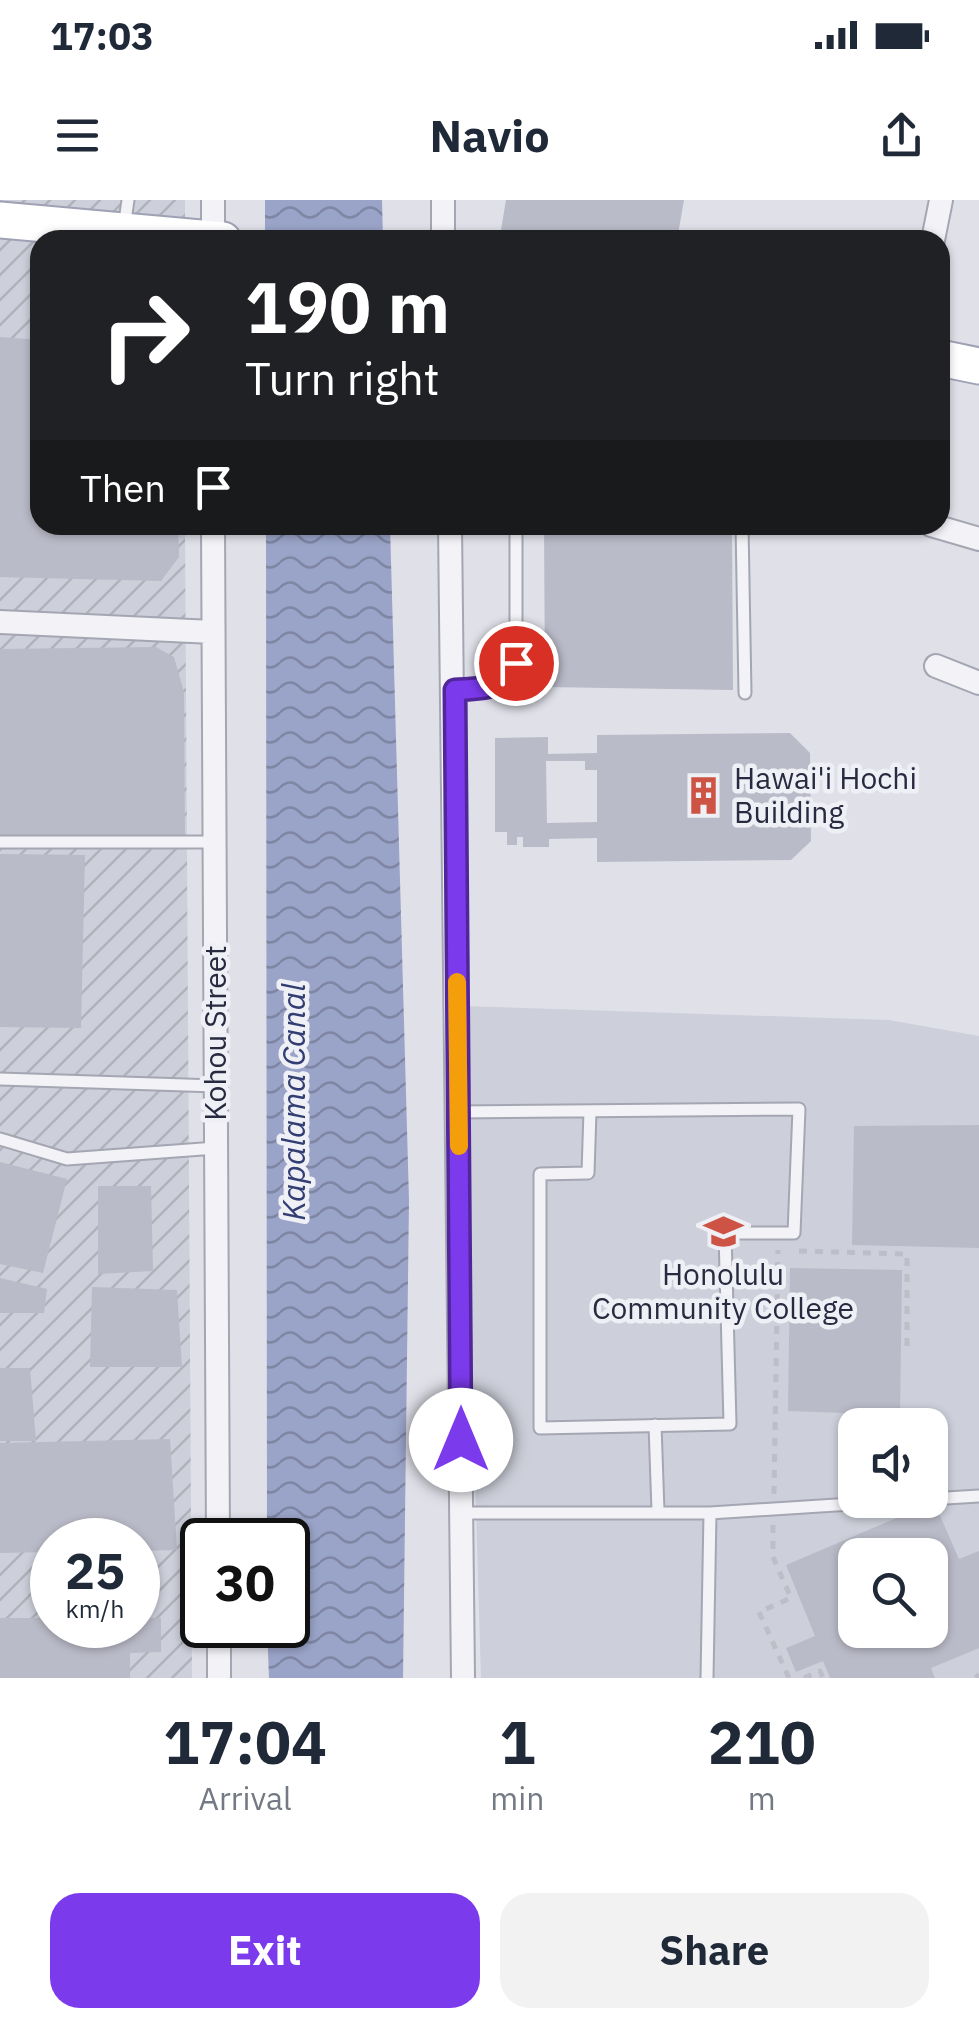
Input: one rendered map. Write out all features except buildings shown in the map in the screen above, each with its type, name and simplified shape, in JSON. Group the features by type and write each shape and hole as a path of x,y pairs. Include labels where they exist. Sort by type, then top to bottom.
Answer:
{"main road":[{"path":"10,213 76,218 126,214 182,230"},
{"path":"950,360 979,366"}],"street":[{"path":"213,200 213,230"},
{"path":"442,200 443,230"},
{"path":"935,230 941,200"},
{"path":"950,531 979,539"},
{"name":"Kohou Street","path":"214,535 218,1518"},
{"path":"450,535 463,1678"},
{"path":"0,622 213,632"},
{"path":"936,666 979,682"},
{"path":"219,1648 219,1678"}],"lane":[{"path":"455,690 497,687 509,678 516,663 516,535"},
{"path":"742,535 745,693"},
{"path":"0,842 214,842"},
{"path":"0,1080 216,1086"},
{"path":"458,1112 799,1109 794,1234 725,1233 730,1424 540,1428 540,1174 588,1173 590,1111"},
{"path":"0,1139 67,1159 216,1148"},
{"path":"655,1426 658,1511"},
{"path":"948,1498 979,1496"},
{"path":"462,1513 710,1512 838,1505"},
{"path":"707,1678 710,1512"}],"path":[{"path":"789,1678 759,1612 791,1598 773,1557 778,1250 907,1254 907,1353"},
{"path":"804,1678 820,1671 822,1678"}],"shaded area":[{"path":"0,200 185,200 185,230 30,230 30,535 185,535 191,1518 180,1518 180,1648 192,1648 192,1678 0,1678"},
{"name":"Honolulu Community College","path":"461,1006 889,1020 979,1036 979,1678 481,1678"}],"water":[{"path":"265,200 382,200 383,230 265,230"},
{"name":"Kapalama Canal","path":"266,535 390,535 409,1200 403,1678 269,1678 268,1648 310,1648 310,1518 267,1518"}],"slow traffic":[{"path":"457,982 459,1146"}],"place":[{"name":"Hawai'i Hochi Building","path":"704,796"},
{"name":"Honolulu Community College","path":"723,1231"}],"route":[{"path":"461,1440 455,690 497,687 509,678 516,663"}]}
